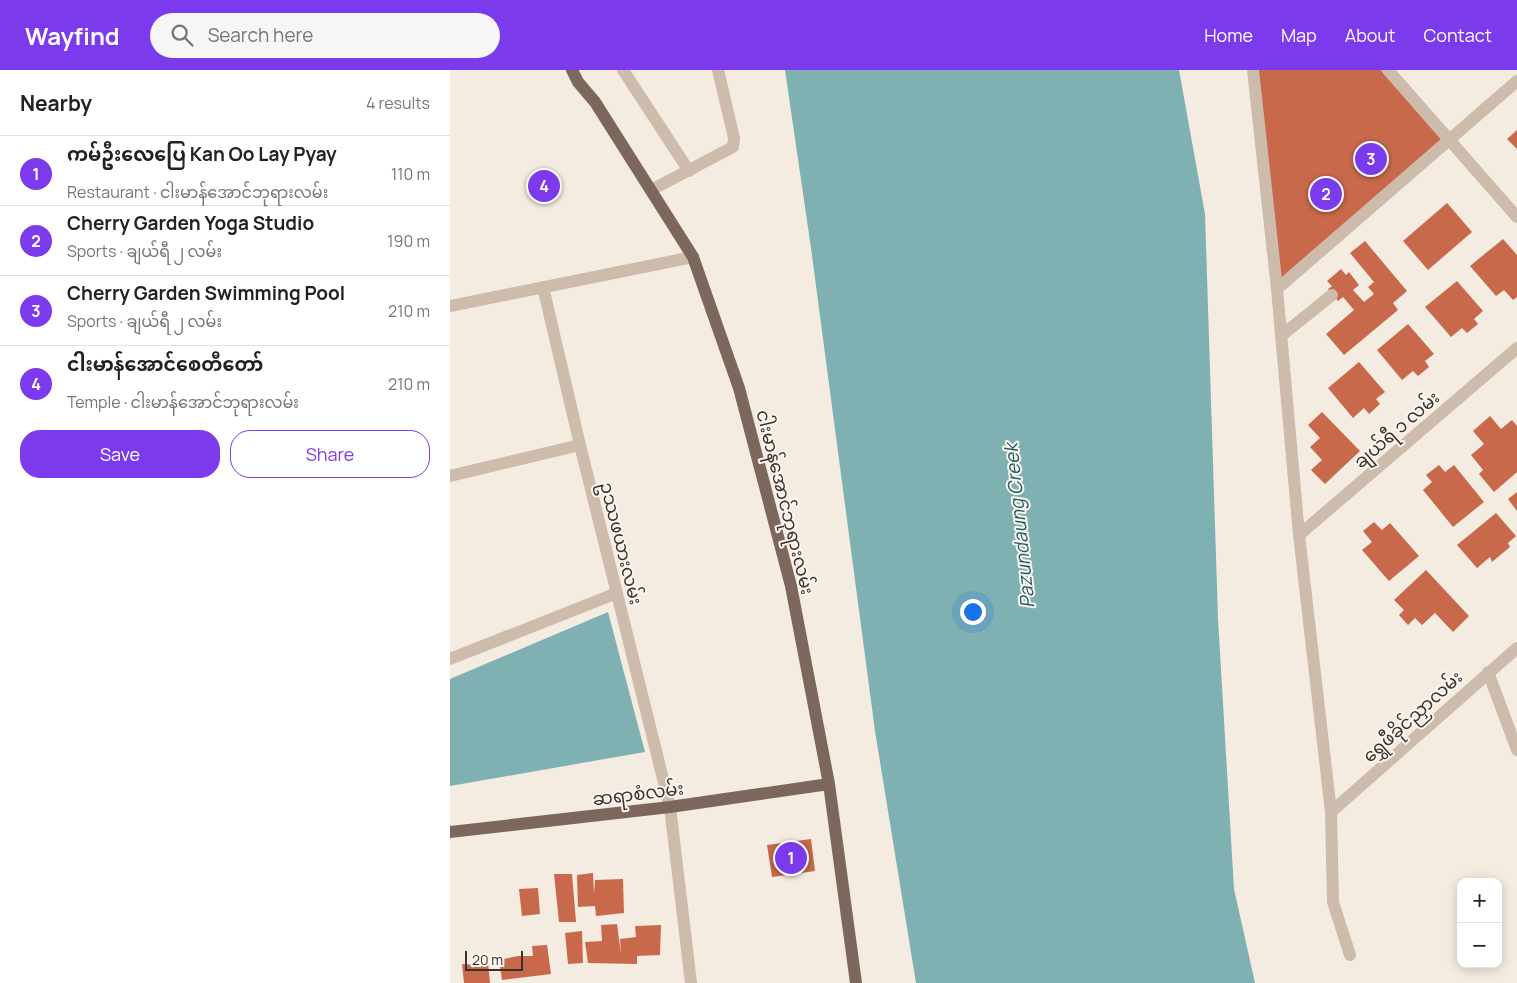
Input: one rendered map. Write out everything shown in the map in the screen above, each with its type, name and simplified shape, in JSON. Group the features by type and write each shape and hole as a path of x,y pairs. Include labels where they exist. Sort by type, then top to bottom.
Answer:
{"main road":[{"name":"ငါးမာန်အောင်ဘုရားလမ်း","path":"577,74 693,257 738,388 791,586 829,784 856,983"},
{"name":"ဆရာစံလမ်း","path":"450,832 670,807 829,784"}],"street":[{"path":"622,70 689,171"},
{"path":"651,190 733,147 734,138 718,70"},
{"path":"1253,70 1277,289 1298,535 1331,812 1333,902 1350,955"},
{"path":"1388,70 1517,217"},
{"path":"1277,289 1517,81"},
{"path":"450,306 693,257"},
{"name":"ဥဿဖယားလမ်း","path":"543,287 616,593 670,807 690,983"},
{"path":"1281,336 1332,295"},
{"name":"ချယ်ရီ ၁ လမ်း","path":"1298,535 1517,348"},
{"path":"450,476 580,445"},
{"path":"450,659 616,593"},
{"name":"ရွှေဖီခိုင်ညှာလမ်း","path":"1331,812 1517,648"},
{"path":"1488,672 1517,750"}],"water":[{"name":"Pazundaung Creek","path":"785,70 1179,70 1205,214 1218,619 1234,889 1255,983 916,983 875,731 811,248"},
{"path":"608,612 645,752 450,786 450,679"}],"building":[{"path":"1258,70 1381,70 1443,140 1281,281"},
{"path":"1517,130 1517,149 1507,139"},
{"path":"1447,203 1472,232 1428,270 1403,241"},
{"path":"1503,239 1517,255 1517,297 1513,300 1504,290 1496,296 1470,266"},
{"path":"1365,241 1407,291 1393,303 1398,310 1344,355 1326,334 1354,310 1343,297 1338,301 1328,289 1332,286 1327,281 1341,269 1346,275 1349,272 1359,285 1353,290 1364,302 1374,294 1368,287 1374,282 1350,253"},
{"path":"1457,281 1483,311 1474,319 1478,324 1467,333 1462,328 1451,337 1425,307"},
{"path":"1408,324 1434,354 1425,361 1429,367 1418,376 1413,371 1402,380 1377,350"},
{"path":"1359,362 1385,392 1376,399 1380,404 1369,414 1364,408 1353,418 1328,388"},
{"path":"1322,412 1360,451 1325,484 1311,470 1322,460 1310,447 1320,438 1308,425"},
{"path":"1490,416 1501,429 1512,420 1517,426 1517,472 1494,492 1479,474 1483,470 1471,455 1484,444 1473,431"},
{"path":"1439,465 1445,472 1454,465 1484,502 1453,527 1423,490 1432,482 1426,475"},
{"path":"1517,492 1517,511 1508,499"},
{"path":"1496,513 1516,536 1508,543 1510,547 1492,562 1490,557 1477,568 1457,545"},
{"path":"1374,522 1382,530 1390,523 1419,556 1389,581 1362,550 1372,542 1363,531"},
{"path":"1426,570 1469,616 1453,632 1435,613 1422,625 1415,618 1408,625 1399,615 1404,610 1394,600"},
{"path":"811,839 815,871 772,877 767,845"},
{"path":"593,873 594,894 595,880 623,879 624,913 596,916 595,906 578,907 577,875"},
{"path":"554,874 572,874 576,922 559,922"},
{"path":"538,888 540,914 522,916 519,889"},
{"path":"617,924 621,955 620,939 636,937 635,926 661,925 660,955 637,956 637,964 588,963 585,942 602,941 601,925"},
{"path":"582,931 583,963 568,964 565,933"},
{"path":"547,945 551,974 502,980 499,960 518,956 533,956 532,946"},
{"path":"488,963 490,983 464,983 462,964"}],"place":[{"name":"Cherry Garden Swimming Pool","path":"1371,159"},
{"name":"ငါးမာန်အောင်စေတီတော်","path":"544,186"},
{"name":"Cherry Garden Yoga Studio","path":"1326,194"},
{"name":"ကမ်ဦးလေပြေ Kan Oo Lay Pyay","path":"791,858"}]}
